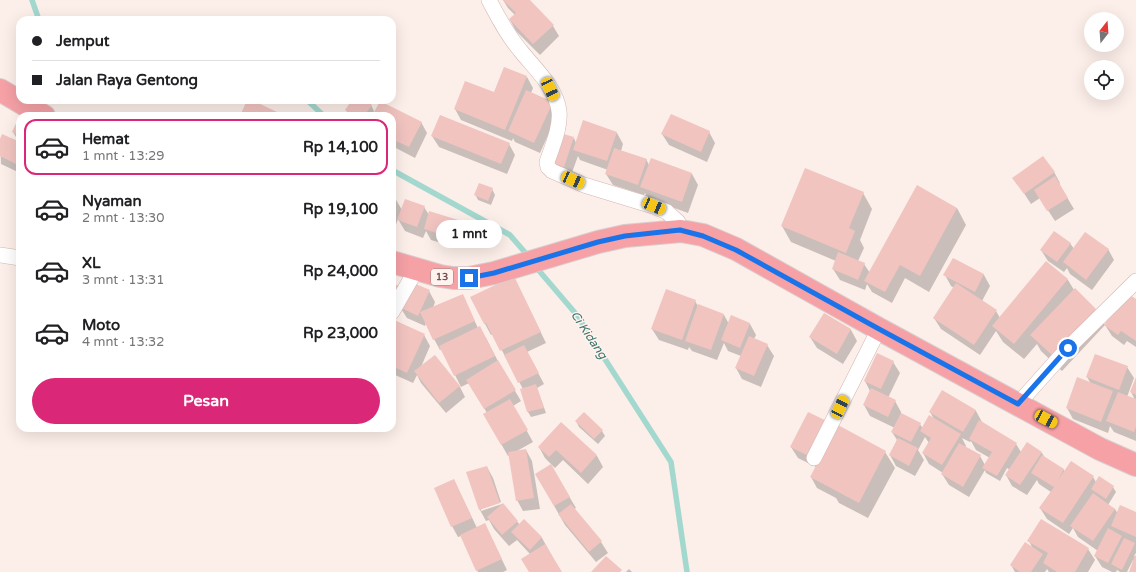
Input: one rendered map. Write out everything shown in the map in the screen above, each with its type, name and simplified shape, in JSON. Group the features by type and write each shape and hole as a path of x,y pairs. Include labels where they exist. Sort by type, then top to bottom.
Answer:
{"highway":[{"path":"0,90 16,99"},
{"path":"24,104 37,112"},
{"name":"13","path":"396,263 440,276 469,278 494,273 625,236 680,230 703,236 731,247 1100,449 1136,465"}],"street":[{"path":"489,0 497,16 519,49 544,79 556,102 559,112 559,121 547,162 548,167 584,185 654,206 667,212 678,222 680,230"},
{"path":"0,255 16,257"},
{"path":"396,305 416,270"},
{"path":"1018,404 1068,348 1136,281"},
{"path":"814,458 879,329"}],"building":[{"path":"503,0 530,0 554,25 533,44 509,19 516,13"},
{"path":"504,67 527,76 505,130 454,109 465,81 494,92"},
{"path":"526,90 553,102 534,143 508,131"},
{"path":"245,104 260,104 277,112 242,112"},
{"path":"349,104 372,105 367,112 348,112 345,110"},
{"path":"378,104 386,104 422,122 409,147 396,141 396,112 374,112"},
{"path":"671,114 710,131 701,152 661,134"},
{"path":"440,115 510,143 501,164 431,136"},
{"path":"583,120 617,132 607,161 573,150"},
{"path":"16,123 16,134 12,132"},
{"path":"560,133 574,137 564,167 550,162"},
{"path":"2,134 16,140 16,164 0,156 0,139"},
{"path":"614,148 647,159 638,185 605,174"},
{"path":"1043,156 1055,172 1024,194 1012,178"},
{"path":"651,158 692,173 682,202 640,187"},
{"path":"805,168 864,192 849,228 855,231 846,253 781,226"},
{"path":"1055,176 1068,198 1047,211 1034,190"},
{"path":"479,183 493,188 488,201 474,195"},
{"path":"917,185 957,208 920,276 900,265 885,292 864,281"},
{"path":"405,199 425,206 417,227 397,220"},
{"path":"429,211 458,220 452,238 424,229"},
{"path":"1054,231 1071,243 1057,262 1040,250"},
{"path":"1085,232 1109,249 1086,280 1063,262"},
{"path":"838,252 865,263 858,280 832,269"},
{"path":"953,258 984,274 975,292 943,275"},
{"path":"1046,261 1068,279 1014,344 992,326"},
{"path":"514,276 541,332 500,351 486,323 484,324 470,297"},
{"path":"411,282 430,290 418,316 399,307"},
{"path":"956,283 997,310 974,345 933,318"},
{"path":"396,285 399,286 396,292"},
{"path":"1075,288 1096,309 1052,355 1030,335"},
{"path":"666,289 696,300 682,340 651,329"},
{"path":"1127,293 1136,299 1136,341 1121,331 1118,335 1104,325"},
{"path":"463,294 475,321 433,340 420,312"},
{"path":"698,304 724,314 711,350 685,341"},
{"path":"824,313 851,329 837,354 809,337"},
{"path":"731,315 750,323 740,348 721,340"},
{"path":"396,321 425,334 407,373 396,368"},
{"path":"480,326 495,356 454,376 439,346"},
{"path":"749,336 768,344 754,376 735,368"},
{"path":"524,345 539,373 518,383 504,355"},
{"path":"877,353 894,361 881,389 864,381"},
{"path":"1095,354 1128,366 1119,390 1086,377"},
{"path":"435,355 460,386 439,403 414,371"},
{"path":"498,360 516,390 484,409 466,380"},
{"path":"1077,377 1113,391 1101,422 1066,408"},
{"path":"1136,377 1136,395 1130,392"},
{"path":"536,384 544,408 527,412 520,389"},
{"path":"871,388 896,400 888,417 863,405"},
{"path":"942,390 976,410 963,432 929,412"},
{"path":"1118,392 1136,399 1136,427 1134,432 1106,421"},
{"path":"510,399 528,430 501,445 483,414"},
{"path":"584,412 603,430 594,439 575,421"},
{"path":"808,412 829,422 811,457 790,447"},
{"path":"901,413 921,423 911,442 891,432"},
{"path":"929,415 961,434 942,465 922,453 931,438 920,431"},
{"path":"979,420 1017,443 997,476 982,468 992,452 969,439"},
{"path":"561,422 597,455 581,473 556,450 549,457 538,447"},
{"path":"838,425 886,451 859,503 810,477"},
{"path":"898,438 918,448 909,466 889,455"},
{"path":"1027,442 1042,452 1020,485 1005,475"},
{"path":"959,443 981,455 963,487 941,474"},
{"path":"526,449 534,498 516,501 508,452"},
{"path":"1042,455 1064,469 1058,480 1071,461 1094,476 1063,523 1039,508 1054,487 1031,473"},
{"path":"551,464 570,497 554,506 535,474"},
{"path":"487,466 500,503 479,510 466,472"},
{"path":"1099,476 1114,486 1106,499 1091,489"},
{"path":"454,479 472,518 451,527 434,488"},
{"path":"1093,493 1115,509 1093,541 1070,526"},
{"path":"503,503 518,521 502,535 487,517"},
{"path":"571,504 602,541 589,552 558,514"},
{"path":"1120,505 1136,512 1136,537 1111,526"},
{"path":"524,519 542,537 530,550 511,532"},
{"path":"1041,519 1089,548 1075,572 1057,572 1043,563 1048,553 1027,541"},
{"path":"485,523 502,559 476,571 460,535"},
{"path":"1108,528 1122,536 1108,563 1094,556"},
{"path":"1124,538 1135,543 1122,570 1111,564"},
{"path":"1025,542 1043,554 1031,572 1020,572 1010,565"},
{"path":"545,544 562,572 529,572 521,559"},
{"path":"1135,555 1136,572 1129,572"},
{"path":"606,556 622,570 620,572 591,572"}],"waterway":[{"name":"Ci Kidang","path":"32,0 38,16"},
{"name":"Ci Kidang","path":"311,104 320,112"},
{"name":"Ci Kidang","path":"396,172 510,235 529,257"},
{"name":"Ci Kidang","path":"535,266 576,314 671,462 687,572"}],"route":[{"path":"469,278 494,273 598,242 625,236 680,230 720,242 736,250 1018,404 1068,348"}]}
